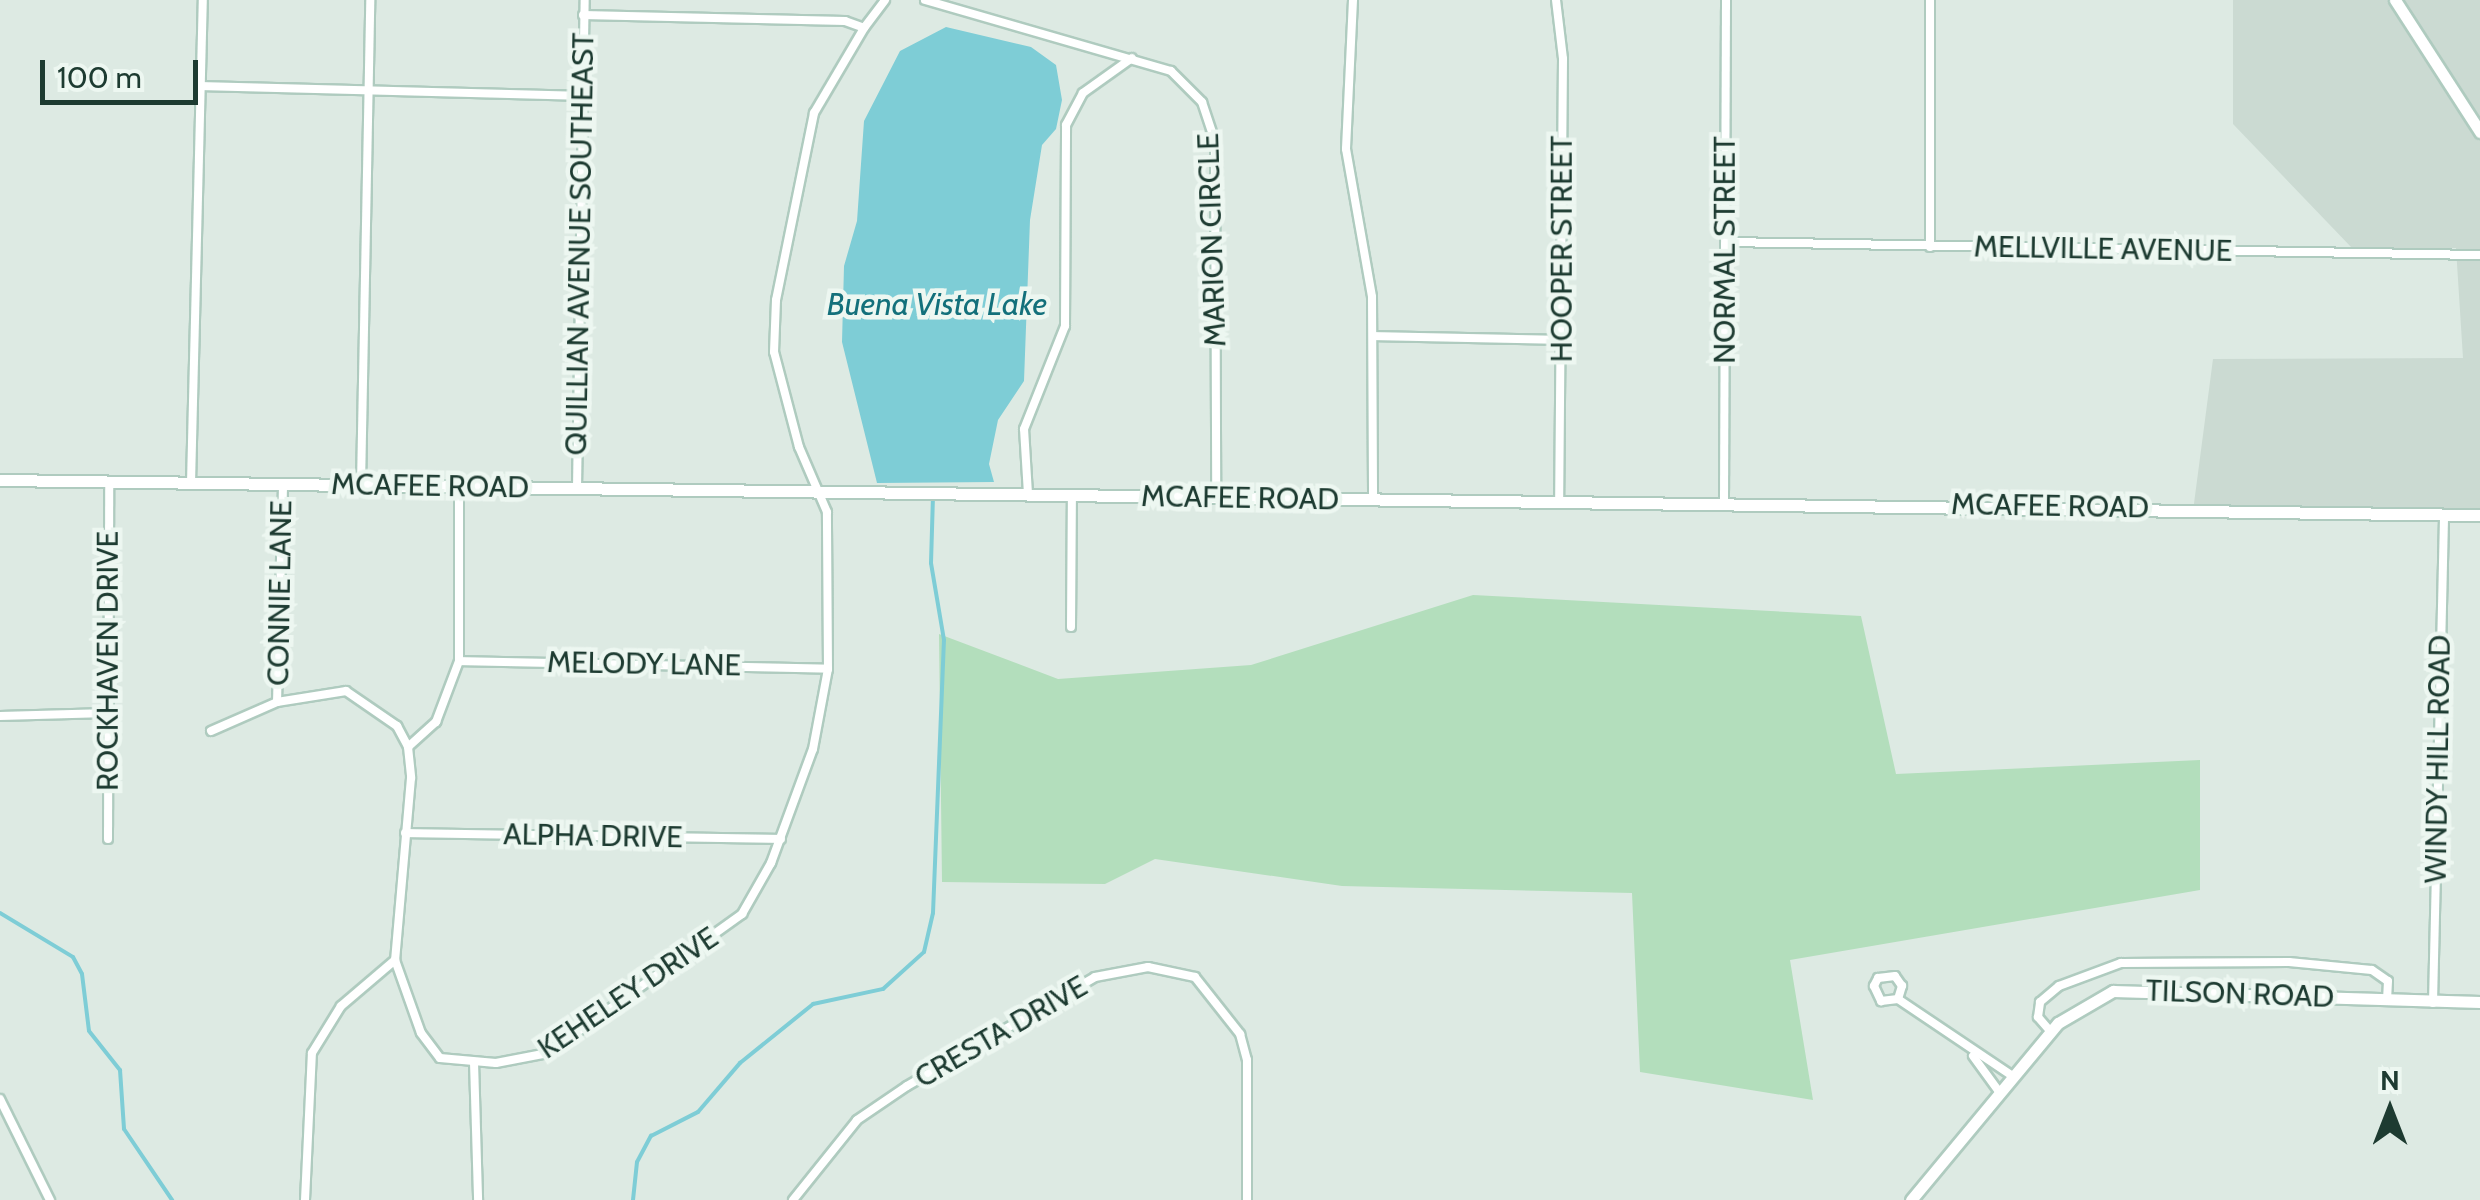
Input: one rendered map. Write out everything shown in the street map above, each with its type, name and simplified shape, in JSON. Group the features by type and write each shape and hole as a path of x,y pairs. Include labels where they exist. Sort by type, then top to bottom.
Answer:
{"street":[{"path":"191,483 203,0"},
{"path":"361,486 370,0"},
{"name":"QUILLIAN AVENUE SOUTHEAST","path":"577,488 584,0"},
{"path":"583,15 845,20 864,28 885,0"},
{"name":"MARION CIRCLE","path":"925,0 1132,58 1171,72 1192,88 1215,140 1216,499"},
{"path":"1354,0 1346,149 1374,336 1373,500"},
{"name":"HOOPER STREET","path":"1556,0 1563,60 1559,500"},
{"name":"NORMAL STREET","path":"1724,501 1726,0"},
{"path":"1930,0 1930,246"},
{"path":"2396,0 2480,132"},
{"name":"KEHELEY DRIVE","path":"408,747 395,960 433,1052 474,1062 548,1053 684,962 742,914 780,839 813,749 828,669 827,512 815,493 774,352 776,300 814,113 864,28"},
{"path":"1028,494 1024,429 1061,346 1068,294 1066,125 1083,93 1132,58"},
{"path":"203,86 583,96"},
{"name":"MELLVILLE AVENUE","path":"1726,242 2480,255"},
{"path":"1374,336 1562,340"},
{"name":"MCAFEE ROAD","path":"0,480 1216,499 1724,501 2480,515"},
{"name":"ROCKHAVEN DRIVE","path":"108,839 109,483"},
{"name":"CONNIE LANE","path":"277,702 283,484"},
{"path":"211,730 277,702 346,692 397,726 408,747 436,722 459,662 459,488"},
{"path":"1071,627 1072,495"},
{"name":"WINDY HILL ROAD","path":"2433,1003 2444,514"},
{"name":"MELODY LANE","path":"459,662 828,669"},
{"path":"0,716 108,713"},
{"name":"ALPHA DRIVE","path":"405,833 780,839"},
{"path":"305,1200 312,1052 341,1006 395,960"},
{"path":"2052,1032 2038,1017 2040,1002 2059,986 2121,962 2289,962 2382,972 2388,1001"},
{"name":"CRESTA DRIVE","path":"793,1200 841,1136 869,1111 1094,977 1148,967 1195,977 1240,1034 1247,1060 1248,1200"},
{"name":"TILSON ROAD","path":"1911,1200 2052,1032 2113,991 2480,1002"},
{"path":"1898,999 1973,1056 2014,1077"},
{"path":"1973,1056 2000,1093"},
{"path":"474,1062 478,1200"},
{"path":"0,1099 50,1200"}],"shaded area":[{"path":"2233,0 2480,0 2480,517 2193,511 2213,359 2463,358 2456,248 2352,248 2233,124"}],"green space":[{"path":"1473,595 1861,616 1896,774 2200,760 2200,890 1790,960 1813,1100 1640,1072 1632,893 1342,886 1155,859 1105,884 942,882 939,634 1058,679 1251,665"}],"water":[{"name":"Buena Vista Lake","path":"946,27 1031,47 1056,65 1062,100 1056,129 1042,145 1030,220 1024,381 998,420 989,464 994,482 877,483 842,342 844,266 857,221 864,121 900,51"}],"waterway":[{"path":"633,1200 637,1162 651,1136 698,1112 740,1063 813,1004 883,989 924,952 933,913 944,640 931,563 933,497"},
{"path":"0,913 73,957 82,974 89,1031 120,1070 124,1129 172,1200"}]}
